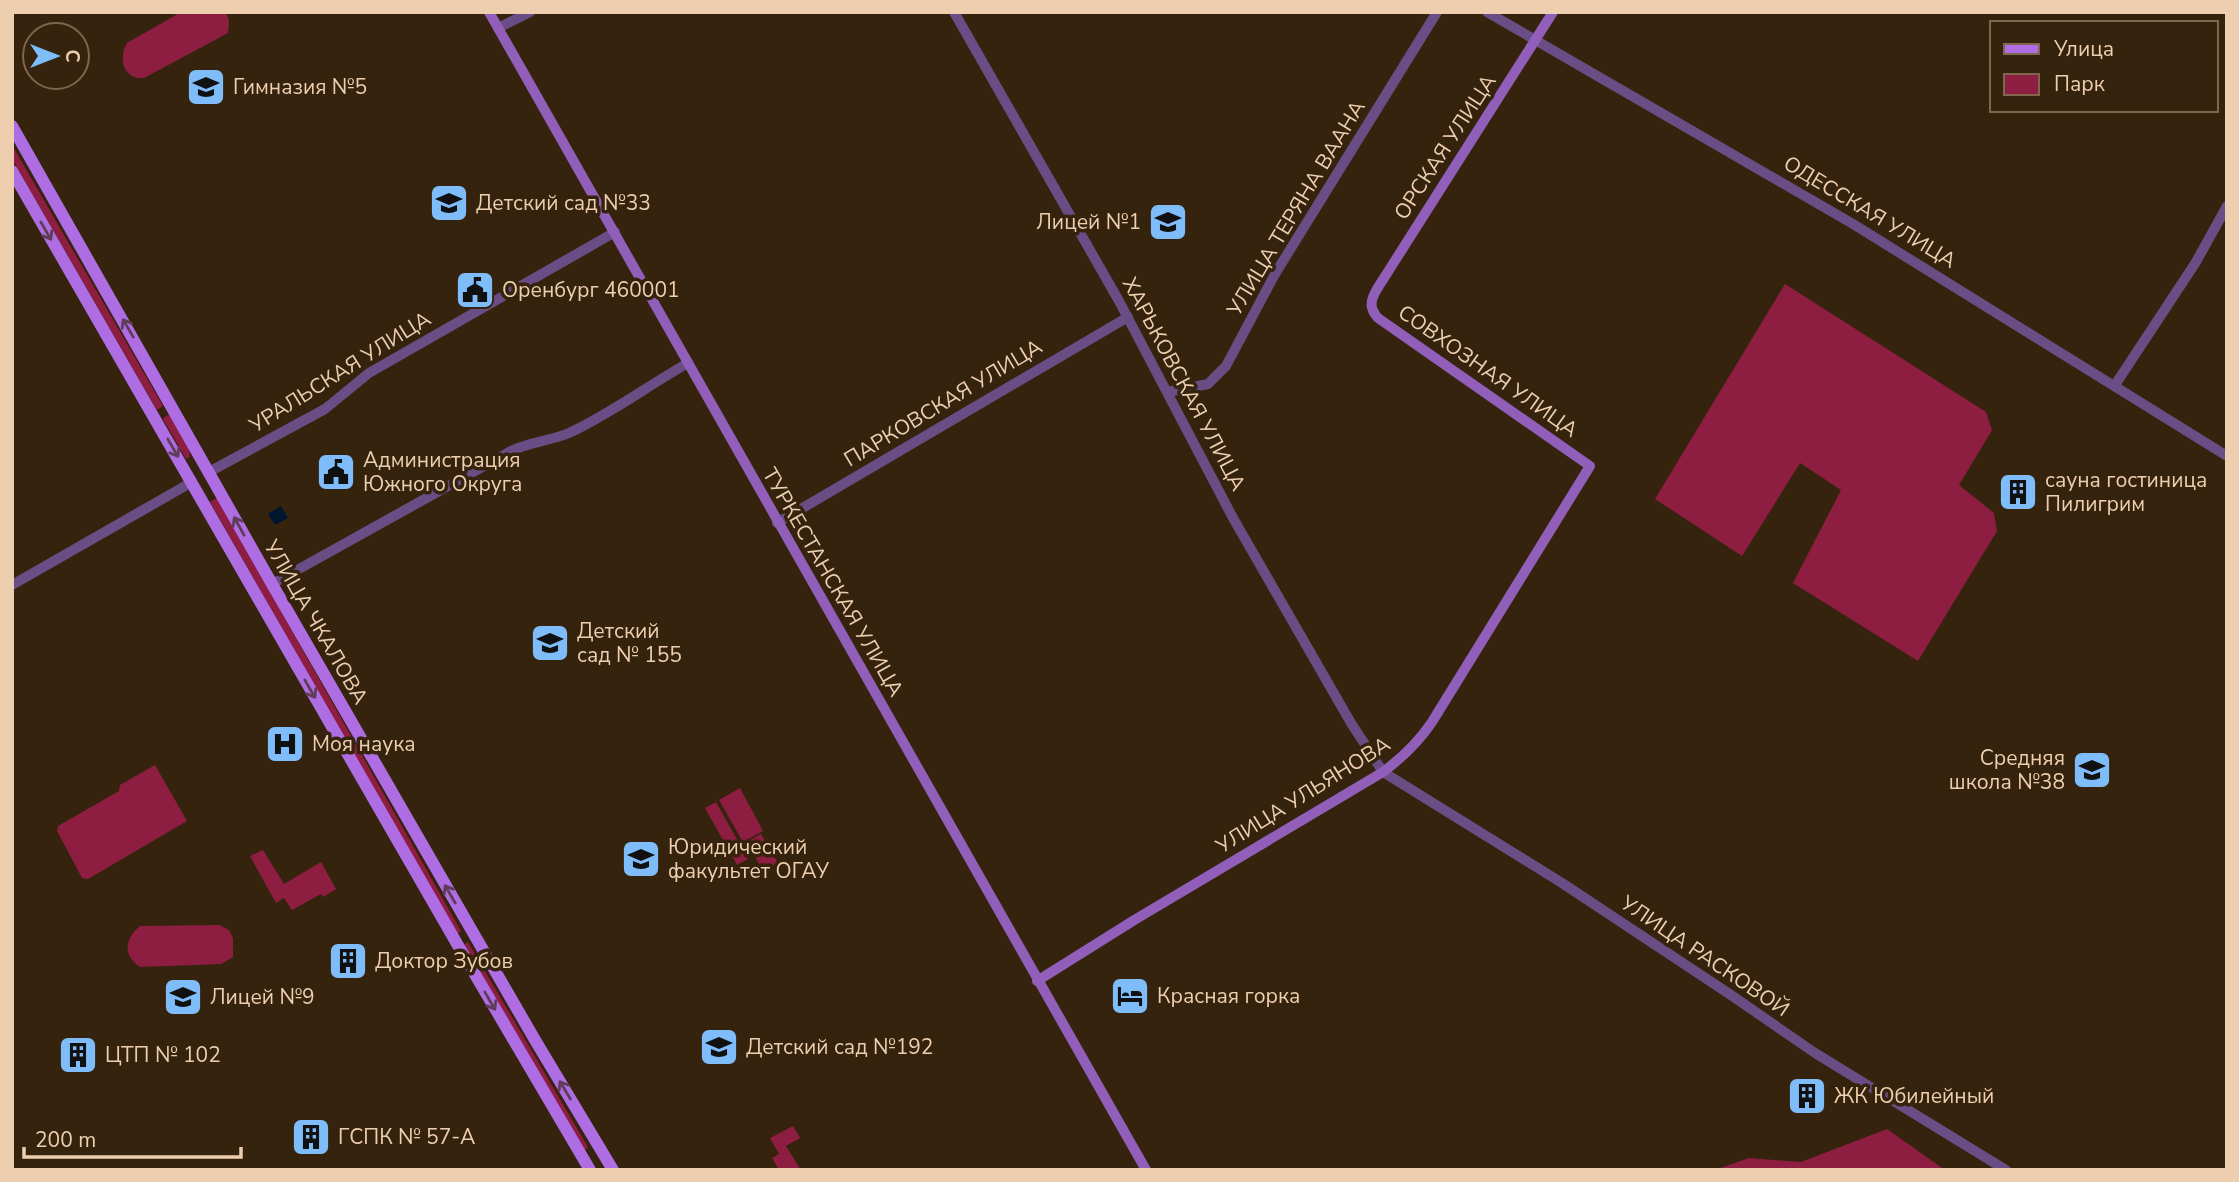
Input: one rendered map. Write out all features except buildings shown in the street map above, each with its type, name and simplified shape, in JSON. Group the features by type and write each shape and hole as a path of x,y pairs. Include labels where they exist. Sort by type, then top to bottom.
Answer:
{"main road":[{"name":"ТУРКЕСТАНСКАЯ УЛИЦА","path":"489,12 1146,1170"},
{"name":"ОРСКАЯ УЛИЦА","path":"1370,303 1553,12"},
{"name":"УЛИЦА ЧКАЛОВА","path":"12,126 472,932 613,1170"},
{"name":"УЛИЦА ЧКАЛОВА","path":"12,171 586,1165"},
{"name":"СОВХОЗНАЯ УЛИЦА","path":"1370,303 1372,311 1378,317 1590,466"},
{"path":"155,417 172,407"},
{"name":"УЛИЦА УЛЬЯНОВА","path":"1037,981 1383,772 1418,743 1590,466"},
{"name":"УРАЛЬСКАЯ УЛИЦА","path":"192,482 209,472"},
{"path":"456,942 472,932"},
{"path":"586,1165 600,1149"}],"street":[{"path":"498,28 530,12"},
{"name":"ХАРЬКОВСКАЯ УЛИЦА","path":"954,12 1128,317 1233,518 1344,711 1383,772"},
{"name":"УЛИЦА ТЕРЯНА ВААНА","path":"1167,392 1208,384 1226,366 1270,282 1437,12"},
{"name":"ОДЕССКАЯ УЛИЦА","path":"1487,12 1770,175 2227,456"},
{"path":"2115,385 2196,262 2227,206"},
{"name":"УРАЛЬСКАЯ УЛИЦА","path":"209,472 325,409 369,373 615,232"},
{"name":"ПАРКОВСКАЯ УЛИЦА","path":"777,523 1128,317"},
{"path":"272,584 511,451 577,429 688,362"},
{"name":"УРАЛЬСКАЯ УЛИЦА","path":"12,585 192,482"},
{"name":"УЛИЦА РАСКОВОЙ","path":"1383,772 1562,883 1815,1053 2006,1170"}],"green space":[{"path":"181,12 226,12 229,21 228,33 144,78 137,78 127,72 123,55 127,43"},
{"path":"12,145 163,406 157,410 12,159"},
{"path":"1785,284 1986,412 1992,430 1959,485 1994,513 1997,531 1918,661 1793,583 1841,490 1800,463 1742,556 1655,499"},
{"path":"170,415 189,448 190,457 186,459 163,419"},
{"path":"217,498 461,931 457,934 210,502"},
{"path":"155,765 187,821 88,879 82,878 57,831 58,826 119,791 120,785"},
{"path":"740,788 763,831 743,842 719,800"},
{"path":"716,802 748,859 737,865 705,808"},
{"path":"761,834 778,863 763,871 747,842"},
{"path":"263,850 284,884 321,862 336,889 292,910 284,898 276,903 250,856"},
{"path":"220,925 229,930 233,938 233,957 221,964 140,967 128,952 131,936 140,926"},
{"path":"468,942 588,1147 584,1151 464,945"},
{"path":"793,1126 800,1138 786,1146 801,1170 779,1170 772,1158 779,1154 770,1138"},
{"path":"1887,1129 1945,1170 1715,1170 1749,1158 1801,1162"}],"water":[{"path":"281,506 288,518 275,525 268,514"}],"place":[{"name":"Гимназия №5","path":"206,87"},
{"name":"Детский сад №33","path":"449,203"},
{"name":"Лицей №1","path":"1168,222"},
{"name":"Оренбург 460001","path":"475,290"},
{"name":"Администрация Южного Округа","path":"336,472"},
{"name":"сауна гостиница Пилигрим","path":"2018,492"},
{"name":"Детский сад № 155","path":"550,643"},
{"name":"Моя наука","path":"285,744"},
{"name":"Средняя школа №38","path":"2092,770"},
{"name":"Юридический факультет ОГАУ","path":"641,859"},
{"name":"Доктор Зубов","path":"348,961"},
{"name":"Красная горка","path":"1130,996"},
{"name":"Лицей №9","path":"183,997"},
{"name":"Детский сад №192","path":"719,1047"},
{"name":"ЦТП № 102","path":"78,1055"},
{"name":"ЖК Юбилейный","path":"1807,1096"},
{"name":"ГСПК № 57-А","path":"311,1137"}]}
